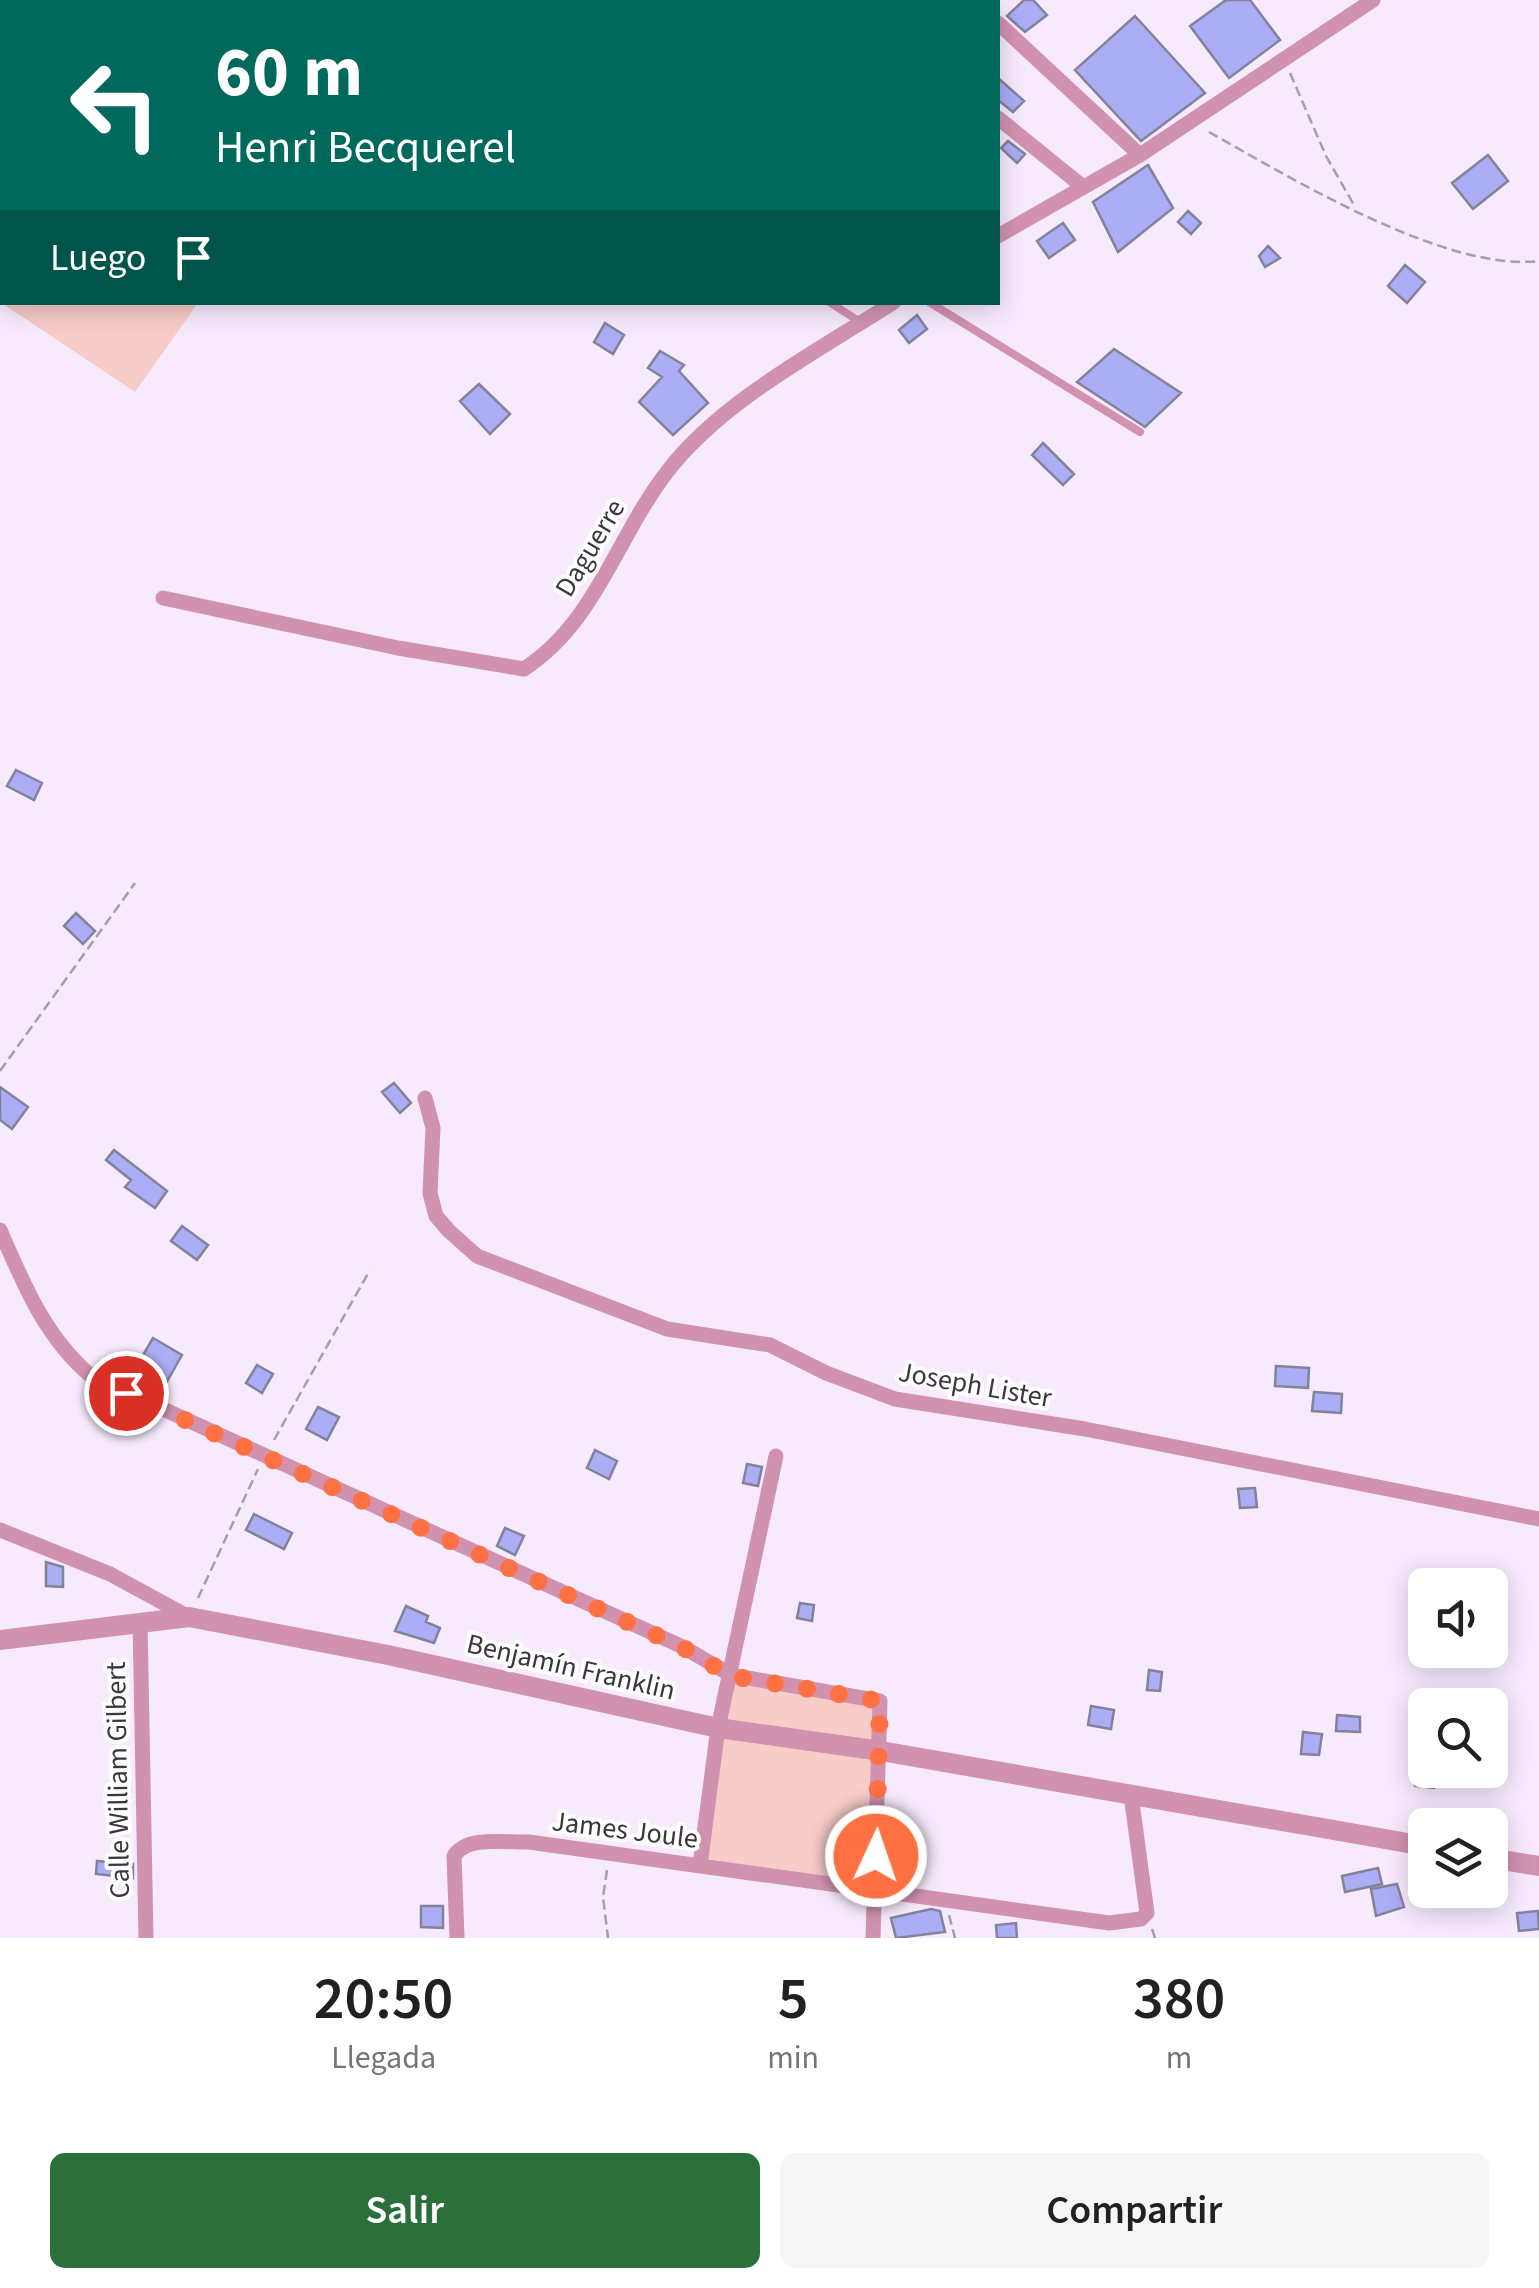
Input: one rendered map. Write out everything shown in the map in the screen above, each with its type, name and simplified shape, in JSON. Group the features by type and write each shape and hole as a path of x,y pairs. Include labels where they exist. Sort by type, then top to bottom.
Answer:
{"street":[{"path":"1000,235 1140,155 1373,0"},
{"path":"1000,25 1140,155"},
{"path":"1000,120 1082,186"},
{"name":"Daguerre","path":"163,598 398,648 524,669 541,658 599,590 633,523 667,471 711,424 889,305"},
{"name":"Joseph Lister","path":"425,1098 434,1128 430,1193 436,1216 449,1231 477,1256 650,1322 701,1336 770,1345 826,1374 895,1400 1085,1429 1539,1520"},
{"path":"0,1230 44,1325 68,1357 91,1376 682,1647 731,1676 880,1701 873,1938"},
{"path":"700,1865 718,1728 776,1456"},
{"path":"0,1530 110,1574 189,1617"},
{"name":"Benjamín Franklin","path":"0,1640 189,1617 388,1655 718,1728 881,1751 1408,1843"},
{"name":"Calle William Gilbert","path":"140,1621 146,1938"},
{"name":"James Joule","path":"457,1938 454,1856 460,1847 529,1842 1109,1922 1141,1919 1148,1913 1131,1795"},
{"path":"1508,1861 1539,1866"}],"lane":[{"path":"834,305 862,323"},
{"path":"933,305 1140,432"}],"path":[{"path":"1282,58 1326,156 1356,208"},
{"path":"1190,121 1404,232 1487,259 1539,261"},
{"path":"0,1071 135,883"},
{"path":"608,1938 603,1896 610,1852"}],"shaded area":[{"path":"4,305 197,305 135,392"},
{"path":"733,1678 877,1703 871,1887 705,1863"}],"building":[{"path":"1024,0 1033,0 1047,15 1025,32 1007,16"},
{"path":"1226,0 1250,0 1280,40 1229,78 1190,26"},
{"path":"1135,16 1205,93 1141,141 1075,70"},
{"path":"1000,80 1024,101 1013,112 1000,102"},
{"path":"1008,141 1025,154 1017,163 1001,148"},
{"path":"1488,155 1508,181 1473,209 1452,183"},
{"path":"1148,165 1173,208 1118,252 1093,202"},
{"path":"1188,211 1201,223 1191,234 1178,222"},
{"path":"1063,223 1075,240 1049,258 1037,241"},
{"path":"1268,246 1280,258 1265,267 1259,256"},
{"path":"1405,265 1425,282 1407,303 1388,286"},
{"path":"917,315 927,329 909,343 899,330"},
{"path":"605,323 624,335 613,354 594,342"},
{"path":"1114,349 1181,393 1145,427 1077,382"},
{"path":"660,351 684,365 679,371 708,403 673,435 639,402 662,377 648,368"},
{"path":"479,384 510,414 490,434 460,401"},
{"path":"1043,443 1074,474 1063,485 1032,455"},
{"path":"16,770 42,783 34,800 7,786"},
{"path":"76,913 95,931 83,944 64,926"},
{"path":"394,1083 411,1103 400,1113 382,1092"},
{"path":"0,1087 28,1107 12,1129 0,1120"},
{"path":"114,1150 167,1191 155,1208 125,1187 131,1180 106,1160"},
{"path":"182,1226 208,1245 197,1260 171,1241"},
{"path":"153,1338 182,1355 165,1385 136,1367"},
{"path":"257,1365 273,1374 262,1393 246,1383"},
{"path":"1276,1366 1309,1368 1308,1388 1275,1386"},
{"path":"1314,1392 1342,1394 1341,1413 1312,1411"},
{"path":"318,1407 339,1417 327,1440 306,1429"},
{"path":"595,1450 617,1461 609,1479 587,1468"},
{"path":"747,1464 762,1467 758,1486 743,1483"},
{"path":"1255,1488 1257,1507 1240,1508 1238,1489"},
{"path":"254,1514 292,1533 284,1549 246,1530"},
{"path":"505,1528 524,1536 515,1555 497,1546"},
{"path":"46,1562 63,1567 63,1587 46,1586"},
{"path":"800,1603 814,1605 812,1621 797,1618"},
{"path":"406,1606 428,1616 426,1622 440,1628 434,1643 395,1631"},
{"path":"1149,1670 1162,1672 1160,1691 1147,1690"},
{"path":"1091,1706 1114,1710 1111,1729 1088,1725"},
{"path":"1337,1715 1360,1717 1360,1732 1336,1731"},
{"path":"1303,1732 1322,1734 1319,1755 1301,1754"},
{"path":"113,1787 130,1788 129,1812 112,1811"},
{"path":"97,1861 133,1864 133,1878 96,1874"},
{"path":"1378,1868 1382,1884 1345,1892 1342,1876"},
{"path":"1397,1884 1404,1907 1376,1916 1371,1889"},
{"path":"421,1906 443,1906 443,1928 421,1927"},
{"path":"931,1909 940,1911 945,1932 896,1938 891,1918"},
{"path":"1538,1911 1539,1929 1519,1931 1517,1913"},
{"path":"1016,1923 1017,1938 997,1938 996,1925"}],"route":[{"path":"126,1393 682,1647 731,1676 880,1701 883,1704 876,1856"}]}
